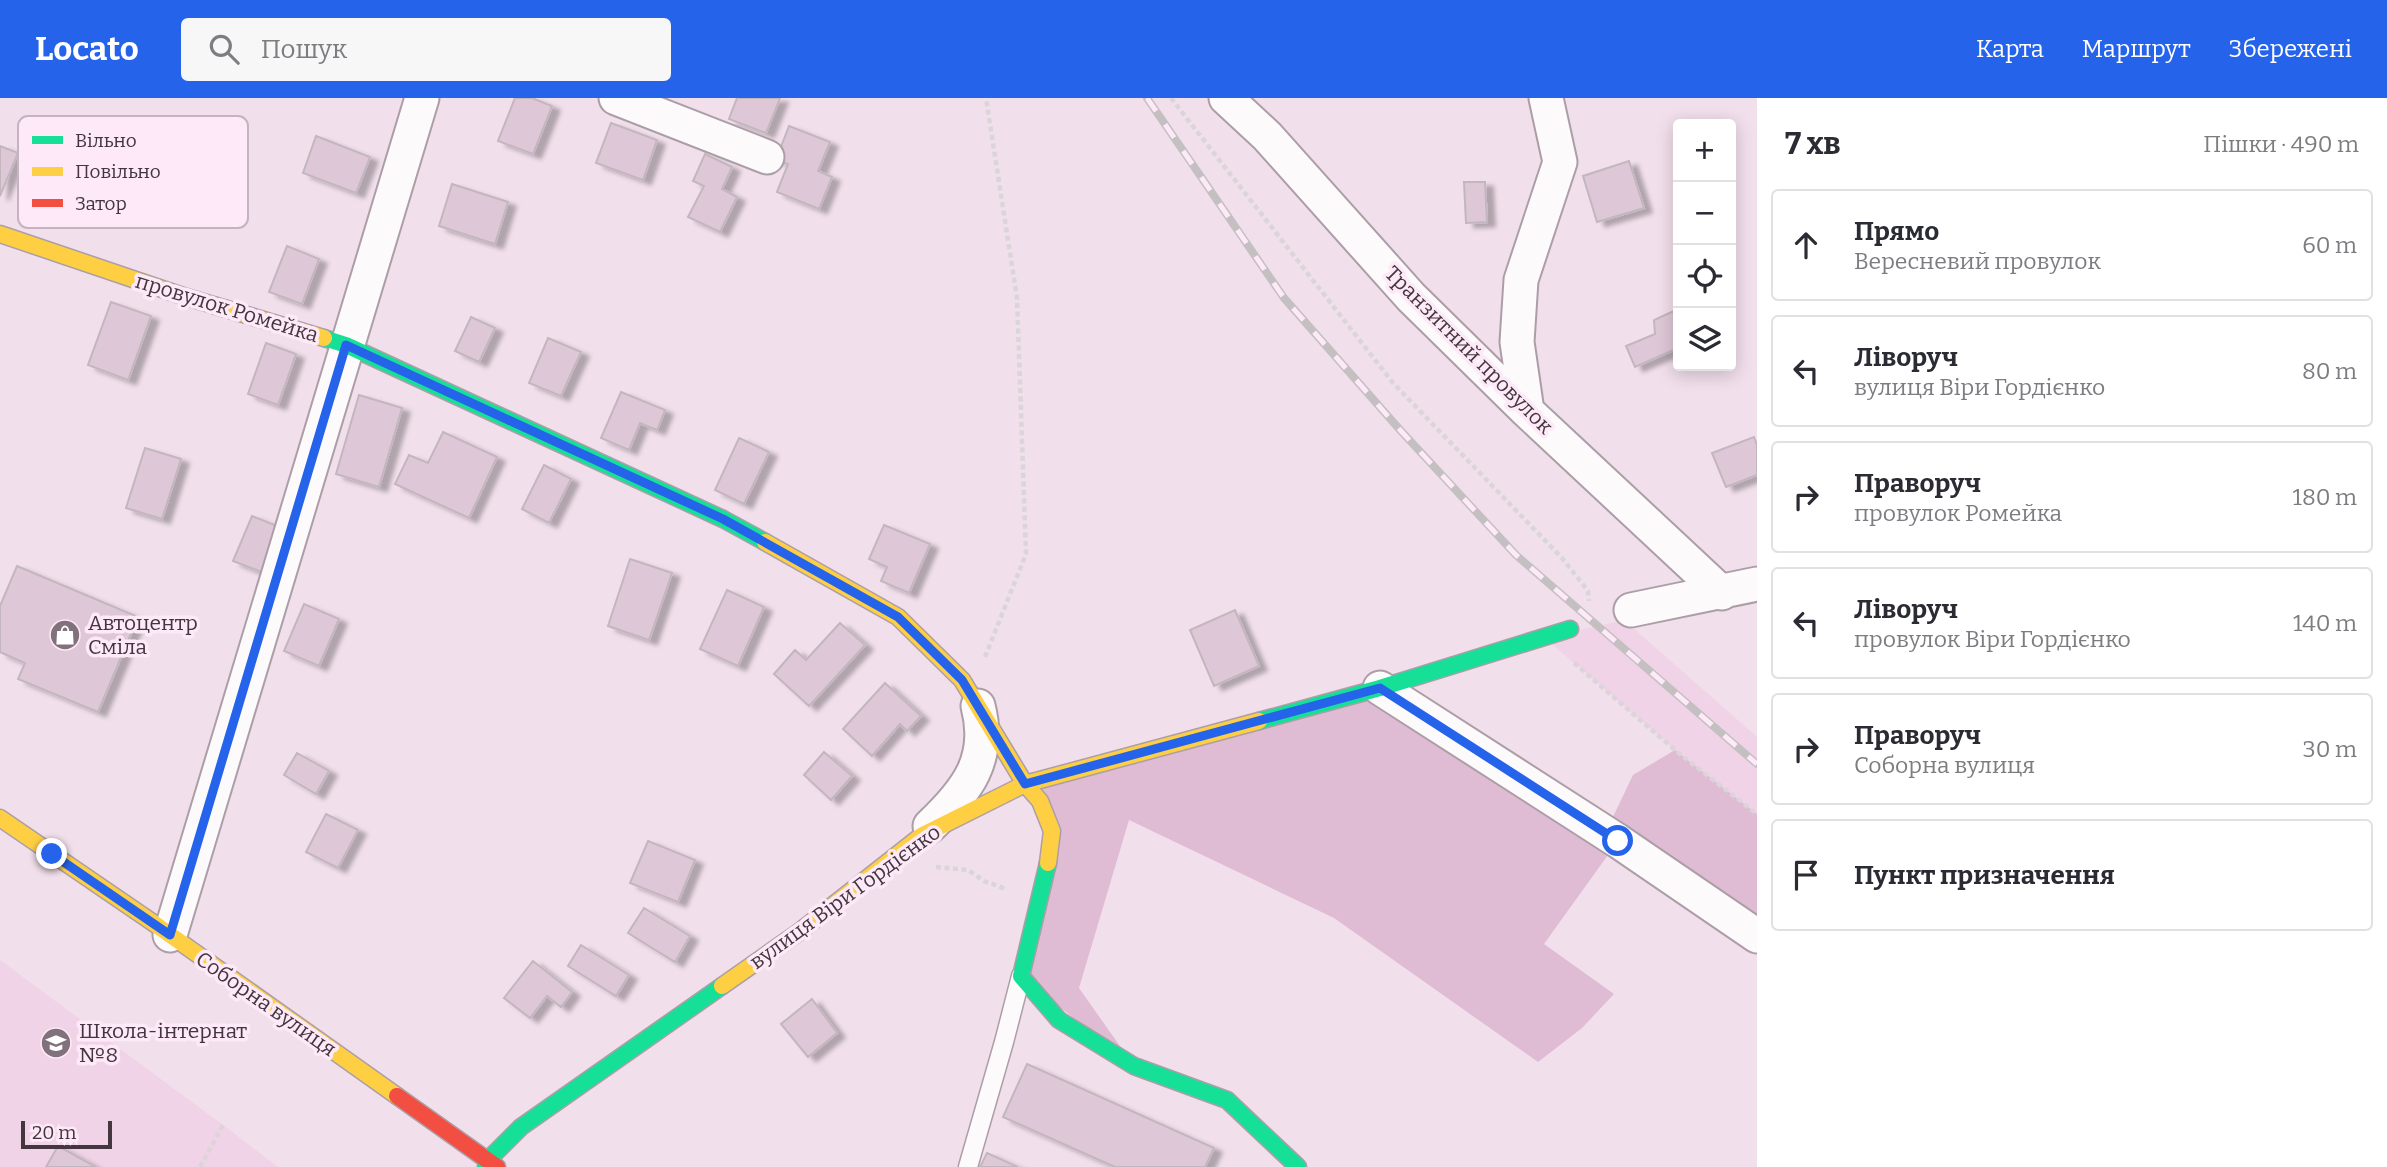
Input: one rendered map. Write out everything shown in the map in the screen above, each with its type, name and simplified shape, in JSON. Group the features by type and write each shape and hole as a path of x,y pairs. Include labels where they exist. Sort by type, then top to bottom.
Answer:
{"street":[{"path":"170,935 422,98"},
{"path":"616,98 767,158"},
{"name":"Транзитний провулок","path":"1226,98 1266,136 1411,297 1527,411 1722,593"},
{"path":"1527,411 1517,342 1521,280 1560,162 1546,98"},
{"name":"провулок Ромейка","path":"0,234 183,296 346,345 723,519 898,617 962,680 1025,784 1040,801 1052,831 1051,850 1021,976"},
{"path":"1631,610 1757,584"},
{"name":"вулиця Віри Гордієнко","path":"490,1165 521,1127 799,932 921,835 1025,784 1380,688 1570,629"},
{"path":"1380,688 1618,841 1757,936"},
{"path":"921,835 954,803 975,772 983,724 974,700"},
{"name":"Соборна вулиця","path":"0,818 170,935 490,1165"},
{"path":"1021,976 1059,1020 1134,1066 1227,1100 1298,1167"}],"lane":[{"path":"968,1167 1021,976"}],"path":[{"path":"974,700 1026,554 1017,298 986,98"},
{"path":"1171,98 1393,383 1562,558 1588,591 1590,611"},
{"path":"1545,638 1675,750 1757,814"},
{"path":"886,863 968,870 984,881 1004,887 1035,909"},
{"path":"200,1167 223,1125"}],"shaded area":[{"path":"1624,620 1757,737 1757,814 1675,750 1545,638"},
{"path":"1380,688 1618,841 1544,944 1614,994 1582,1028 1538,1062 1334,918 1129,820 1079,988 1134,1066 1021,976 1051,850 1030,792"},
{"path":"1675,750 1757,814 1757,916 1612,819 1633,775"},
{"name":"Школа-інтернат №8","path":"0,960 223,1125 278,1167 0,1167"}],"building":[{"path":"515,98 532,98 552,106 533,154 498,141"},
{"path":"737,98 780,98 766,133 729,119"},
{"path":"611,123 657,140 643,180 596,163"},
{"path":"789,126 830,142 818,171 832,177 819,209 777,192 788,164 776,160"},
{"path":"316,136 370,157 356,193 303,173"},
{"path":"0,146 18,153 0,196"},
{"path":"705,154 732,167 722,189 737,197 720,232 688,217 704,186 693,181"},
{"path":"1629,161 1644,208 1597,222 1583,176"},
{"path":"1464,182 1485,182 1487,222 1466,223"},
{"path":"452,184 508,202 495,244 439,226"},
{"path":"287,246 319,259 302,304 269,292"},
{"path":"111,302 151,316 128,380 88,365"},
{"path":"1673,311 1673,350 1635,367 1626,346 1655,334 1654,320"},
{"path":"471,317 495,328 479,362 455,351"},
{"path":"548,338 581,352 561,396 529,383"},
{"path":"266,343 296,354 278,405 248,394"},
{"path":"621,392 665,410 657,430 640,423 629,450 601,438"},
{"path":"359,395 402,408 379,487 336,474"},
{"path":"443,432 497,457 469,518 395,484 409,455 428,463"},
{"path":"1754,437 1757,445 1757,475 1726,487 1712,453"},
{"path":"739,438 769,452 744,504 715,490"},
{"path":"145,448 181,459 162,519 126,508"},
{"path":"544,465 571,479 549,523 522,509"},
{"path":"252,516 282,528 264,573 233,561"},
{"path":"884,525 930,544 909,593 881,581 887,567 869,559"},
{"path":"630,559 672,573 649,640 608,626"},
{"name":"Автоцентр Сміла","path":"17,566 138,617 98,712 18,679 25,663 0,652 0,606"},
{"path":"727,590 764,607 738,666 700,649"},
{"path":"304,604 339,619 319,666 284,651"},
{"path":"1235,610 1259,666 1214,686 1190,630"},
{"path":"840,623 865,645 809,706 774,674 795,650 806,660"},
{"path":"885,683 921,716 907,731 900,724 872,756 843,729"},
{"path":"824,752 852,776 831,800 804,775"},
{"path":"297,753 329,771 316,794 284,775"},
{"path":"326,814 358,830 338,868 306,852"},
{"path":"648,841 695,860 678,902 630,883"},
{"path":"644,908 690,936 675,962 628,933"},
{"path":"581,945 629,975 616,996 568,966"},
{"path":"533,961 572,992 561,1007 547,996 530,1018 504,998"},
{"path":"812,999 837,1033 808,1057 781,1024"},
{"path":"1027,1064 1214,1148 1205,1167 1115,1167 1003,1117"},
{"path":"58,1146 96,1167 46,1167"},
{"path":"987,1153 1018,1167 980,1167"}],"railway":[{"path":"1147,98 1284,298 1401,431 1516,555 1757,764"}],"traffic: fast":[{"path":"324,338 346,345 723,519 765,542"},
{"path":"1259,721 1380,688 1570,629"},
{"path":"1048,863 1021,976 1059,1020 1134,1066 1227,1100 1298,1167"},
{"path":"486,1167 488,1160 521,1127 722,986"}],"traffic: slow":[{"path":"0,234 183,296 324,338"},
{"path":"765,542 898,617 962,680 1025,784 1040,801 1052,831 1048,863"},
{"path":"722,986 799,932 921,836 1025,784 1259,721"},
{"path":"0,818 397,1096"}],"traffic: jam":[{"path":"397,1096 497,1167"}],"place":[{"name":"Автоцентр Сміла","path":"65,635"},
{"name":"Школа-інтернат №8","path":"56,1043"}],"route":[{"path":"52,854 170,935 346,345 723,519 898,617 962,680 1025,784 1380,688 1618,841"}]}
